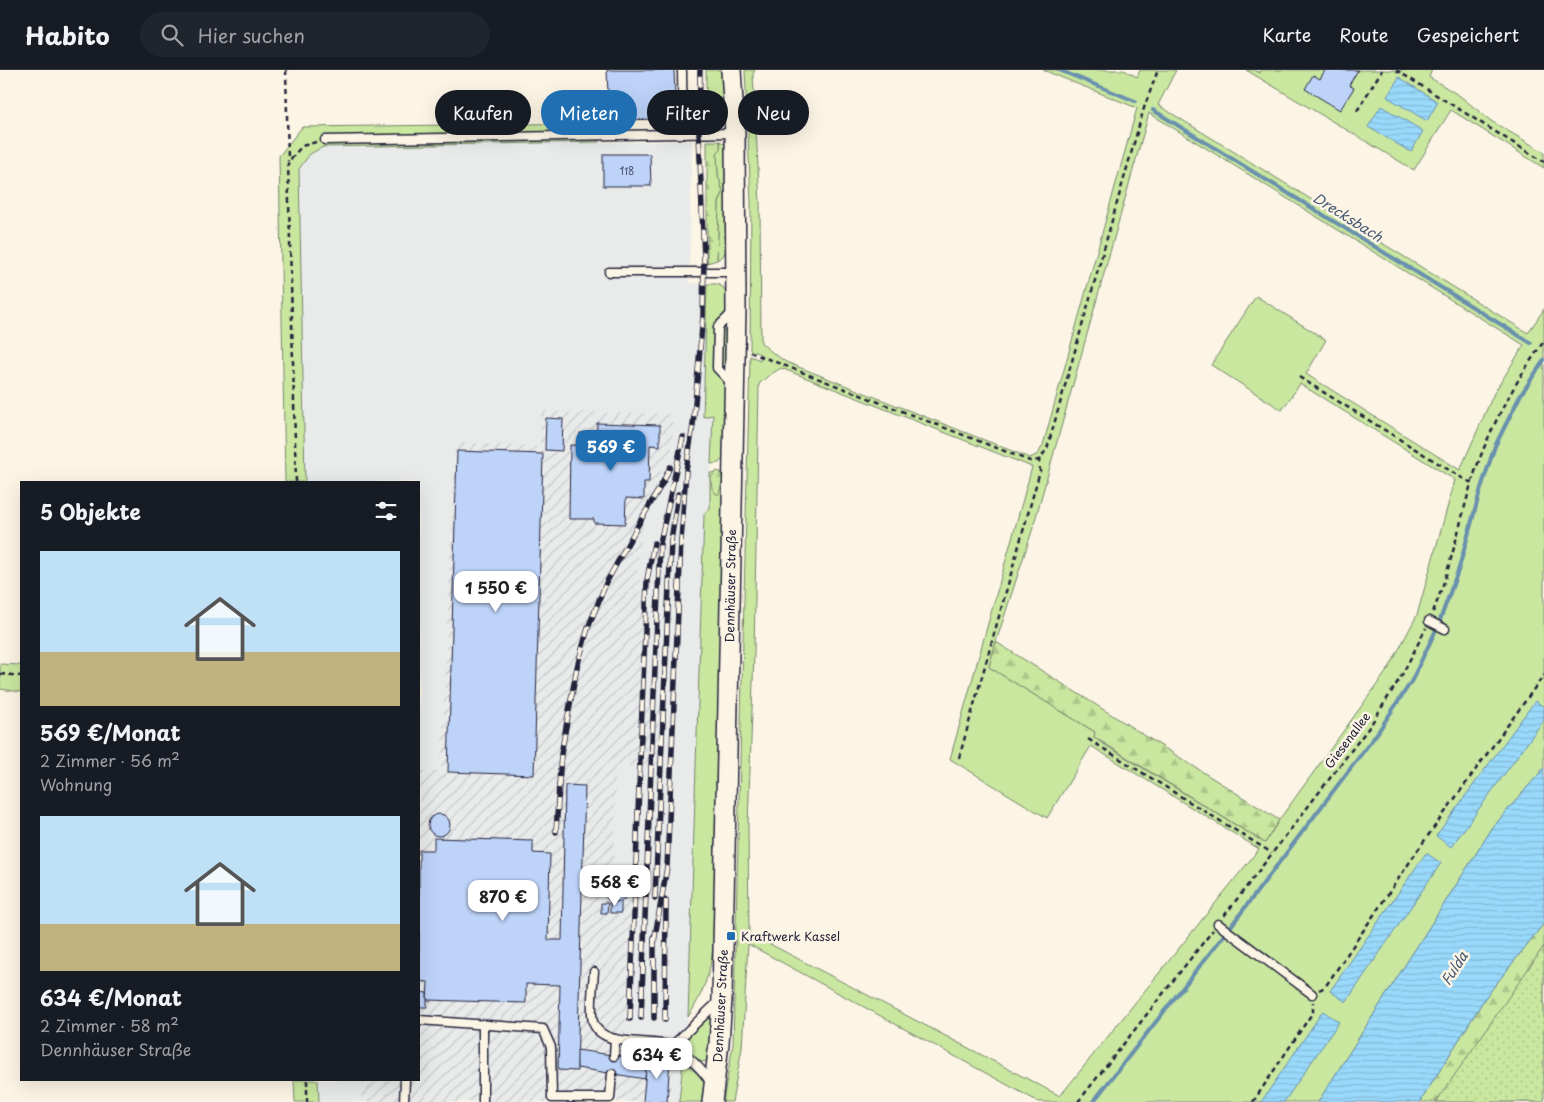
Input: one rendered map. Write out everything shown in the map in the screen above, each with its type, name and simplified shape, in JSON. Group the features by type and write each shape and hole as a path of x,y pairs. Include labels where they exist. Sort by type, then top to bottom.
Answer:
{"street":[{"name":"Dennhäuser Straße","path":"713,1096 722,999 736,309 734,132 731,70"}],"lane":[{"path":"682,70 682,90"},
{"path":"728,132 734,132"},
{"path":"325,140 647,135"},
{"path":"609,272 736,272"},
{"path":"734,386 717,368 718,327 736,309"},
{"path":"1429,621 1445,629"},
{"path":"1218,924 1312,994"},
{"path":"594,972 593,1022 603,1035 615,1039 672,1046 704,1072 713,1096"},
{"path":"672,1046 722,999"},
{"path":"420,1020 543,1029 551,1046 552,1098 610,1098 612,1074"},
{"path":"483,1102 484,1024"},
{"path":"614,1056 615,1039"},
{"path":"404,1102 405,1081"}],"path":[{"path":"286,70 296,481"},
{"path":"959,758 1040,471 1039,460 1047,449 1144,108 1158,70"},
{"path":"1357,111 1382,70"},
{"path":"1396,70 1544,162"},
{"path":"288,162 302,146 325,140"},
{"name":"Giesenallee","path":"1078,1102 1370,726 1402,675 1429,621 1447,572 1472,483 1486,442 1498,415 1544,341"},
{"path":"735,346 1030,461 1039,460"},
{"path":"1299,377 1472,483"},
{"path":"0,674 20,676"},
{"path":"1252,1102 1313,1012 1312,994 1325,987 1422,844 1544,675"},
{"path":"1088,739 1272,853"},
{"path":"306,1081 307,1102"}],"shaded area":[{"path":"692,141 689,283 707,284 703,417 713,414 710,508 704,514 688,1017 679,1102 319,1102 318,1081 420,1081 420,481 305,481 299,168 310,154 323,147"},
{"path":"541,411 673,414 672,448 646,503 637,570 644,602 639,701 660,702 658,767 616,765 614,871 632,872 625,1052 674,1057 669,1102 361,1102 362,1081 420,1081 420,771 441,771 455,442 540,447"}],"green space":[{"path":"706,70 721,70 723,90 706,90"},
{"path":"745,70 755,70 753,74 754,90 746,90"},
{"path":"1043,70 1124,70 1137,77 1140,70 1176,70 1158,105 1528,333 1544,309 1544,768 1493,827 1318,1102 1039,1102 748,944 742,1048 732,1102 723,1102 733,1044 750,356 760,360 760,354 750,350 751,202 748,135 756,135 760,203 761,343 786,362 1030,458 1038,454 1043,445 1137,108","holes":["1149,113 1524,345 1494,393 1460,470 1306,374 1326,340 1256,296 1211,365 1282,410 1300,384 1455,480 1417,615 1389,668 1279,820 1265,843 1094,738 1095,732 989,667 1032,531","781,368 1032,467 950,759 1047,818 1091,746 1259,849 1060,1096 749,933 748,826 754,653 759,384"]},
{"path":"1246,70 1255,70 1260,73 1261,70 1432,70 1429,77 1460,96 1491,121 1544,152 1544,168 1451,110 1414,170"},
{"path":"531,124 541,124 541,135 599,135 599,142 323,147 310,154 299,169 305,481 285,481 279,156 302,127 435,125 435,135 531,135"},
{"path":"707,141 720,141 720,149 717,155 718,175 723,192 719,203 717,260 707,263"},
{"path":"720,141 727,146 728,160 725,171 727,248 723,256 717,260 719,203 723,192 718,175 717,155 720,149"},
{"path":"707,284 717,284 723,287 728,295 729,308 714,326 714,370 728,386 726,455 719,463 711,464 713,415 703,417"},
{"path":"727,327 727,370 721,365 721,334"},
{"path":"717,471 727,476 727,481 722,483 719,494 716,494 712,488 711,477"},
{"path":"719,472 726,476 713,947 705,984 698,1001 688,1017 704,514 710,508 710,473"},
{"path":"996,642 1279,820 1265,843 1094,737 1095,732 989,667"},
{"path":"0,664 20,665 20,692 0,689"},
{"path":"1544,923 1544,1084 1541,1102 1420,1102 1485,998"},
{"path":"1544,946 1544,1102 1436,1102"},
{"path":"707,1018 714,1021 708,1061 699,1062 687,1051 688,1038"},
{"path":"683,1062 704,1083 704,1102 679,1102"},
{"path":"294,1081 318,1081 319,1102 295,1102"}],"water":[{"path":"1399,77 1438,102 1427,121 1387,97"},
{"path":"1381,106 1423,131 1411,152 1368,127"},
{"path":"1535,701 1544,707 1544,720 1451,847 1436,836"},
{"name":"Fulda","path":"1544,768 1544,923 1485,998 1420,1102 1318,1102 1493,827"},
{"path":"1426,853 1441,863 1346,1002 1330,991"},
{"path":"1323,1011 1339,1022 1284,1102 1261,1102"}],"building":[{"path":"607,70 674,70 675,90 647,90 647,119 637,120 637,90 608,90"},
{"path":"1325,70 1358,70 1349,85 1354,88 1340,110 1305,89 1313,75 1320,79"},
{"path":"603,154 650,154 651,186 603,186"},
{"path":"546,418 563,419 562,451 545,450"},
{"path":"597,423 660,425 660,446 650,445 649,482 644,482 644,499 626,498 625,524 594,523 594,519 569,519 570,445 596,446"},
{"path":"580,433 589,433 589,441 580,441"},
{"path":"457,451 543,454 534,775 448,772"},
{"path":"565,785 585,786 577,1071 558,1070 560,985 526,984 526,1003 427,1000 428,982 420,981 420,850 434,850 434,838 533,841 533,853 550,854 548,940 562,940"},
{"path":"439,814 447,817 450,825 447,833 439,836 431,833 428,825 431,817"},
{"path":"616,876 625,880 629,889 625,898 616,902 607,898 603,889 607,880"},
{"path":"610,901 621,901 621,913 610,913"},
{"path":"601,903 608,903 607,913 601,913"},
{"path":"420,992 427,993 427,1007 420,1007"},
{"path":"577,1050 647,1060 645,1079 577,1068"},
{"path":"647,1057 670,1059 667,1102 643,1102"}],"waterway":[{"name":"Drecksbach","path":"1059,70 1135,101"},
{"name":"Drecksbach","path":"1153,110 1531,343"},
{"path":"1440,620 1459,568 1481,488 1495,446 1520,396 1544,360"},
{"path":"1231,926 1378,732 1411,682 1435,632"},
{"path":"1093,1102 1224,935"}],"railway":[{"path":"654,942 667,867 681,541 686,471 693,425 703,316 704,261 699,133 700,70"},
{"path":"641,1018 660,543 683,437"},
{"path":"556,832 561,754 577,667 588,628 606,583 670,467"},
{"path":"655,898 671,541 678,494"},
{"path":"630,1019 647,580 654,543"},
{"path":"665,1020 666,900"},
{"path":"654,936 654,1018"}],"place":[{"name":"Kraftwerk Kassel","path":"731,936"}]}
